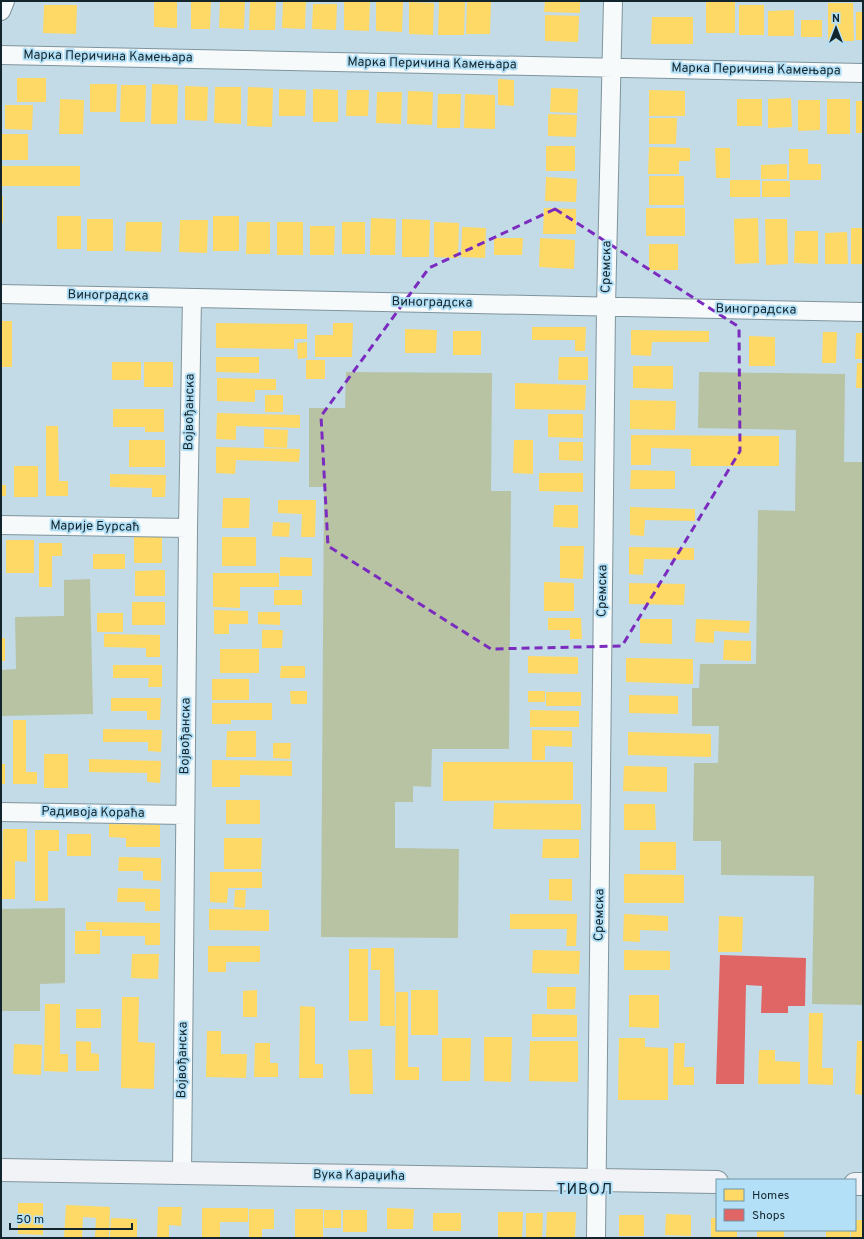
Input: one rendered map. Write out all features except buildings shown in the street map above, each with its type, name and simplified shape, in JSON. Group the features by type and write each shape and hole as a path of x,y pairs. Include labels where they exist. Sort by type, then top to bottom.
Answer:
{"main road":[{"name":"Вука Караџића","path":"1,1170 716,1182"}],"street":[{"path":"1,11 5,1"},
{"name":"Сремска","path":"596,1238 606,307 613,1"},
{"name":"Марка Перичина Камењара","path":"1,55 863,73"},
{"name":"Виноградска","path":"1,294 863,312"},
{"name":"Војвођанска","path":"182,1174 188,528 192,298"},
{"name":"Марије Бурсаћ","path":"1,525 188,528"},
{"name":"Радивоја Кораћа","path":"1,812 185,815"}],"highlighted area":[{"path":"555,209 739,327 740,451 622,646 491,649 328,546 321,416 429,268"}],"green space":[{"path":"346,372 492,373 491,491 511,491 509,749 432,749 431,787 413,786 413,802 395,802 395,848 459,849 458,938 321,937 324,487 309,487 309,408 345,408"},
{"path":"699,372 845,374 844,462 863,462 863,1005 812,1004 814,876 721,875 721,841 693,841 694,763 718,763 719,726 692,726 692,688 699,688 700,664 756,664 758,510 795,511 796,430 698,428"},
{"path":"90,579 93,714 1,716 1,670 16,669 15,617 64,616 64,580"},
{"path":"65,908 65,983 40,984 40,1011 1,1011 1,909"}],"district":[{"name":"ТИВОЛ","path":"585,1190"}]}
